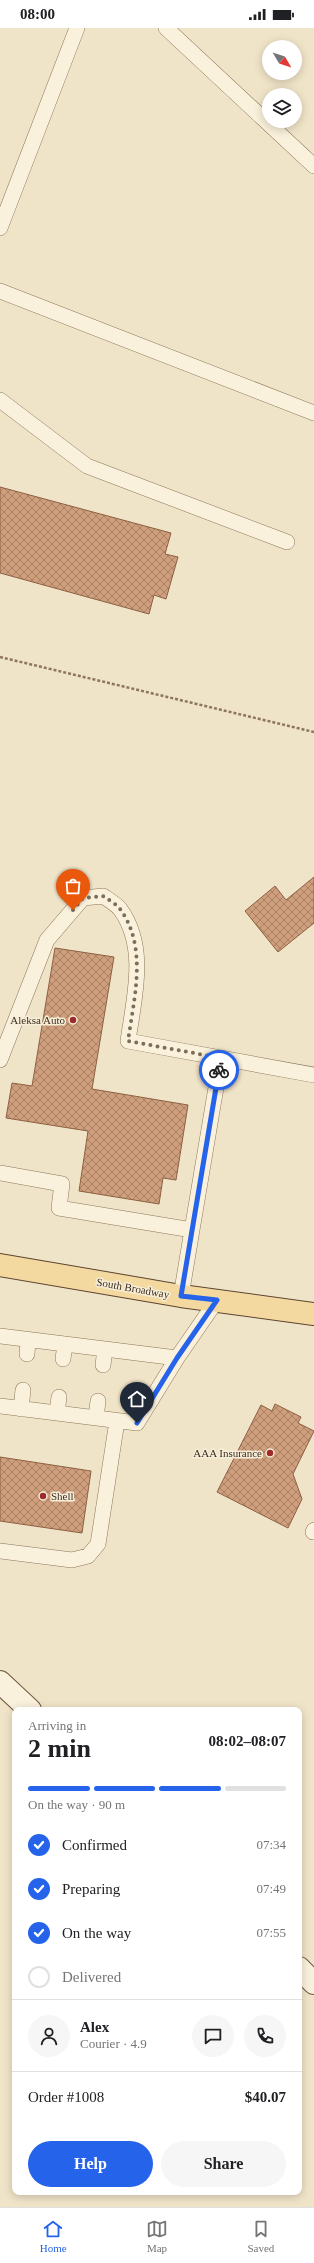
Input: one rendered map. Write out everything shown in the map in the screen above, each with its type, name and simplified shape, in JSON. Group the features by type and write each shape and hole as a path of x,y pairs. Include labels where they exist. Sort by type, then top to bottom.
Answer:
{"main road":[{"name":"South Broadway","path":"0,1265 181,1296 314,1314"}],"street":[{"path":"0,1682 27,1707"},
{"path":"302,1971 314,1983"}],"lane":[{"path":"0,228 77,28"},
{"path":"166,28 314,166"},
{"path":"0,291 314,414"},
{"path":"0,400 87,466 288,542"},
{"path":"0,1060 47,940 83,898 103,896 119,908 131,926 138,964 128,1041 314,1075"},
{"path":"181,1296 221,1058"},
{"path":"0,1173 62,1184 59,1208 192,1230"},
{"path":"0,1406 137,1423 177,1358 217,1300"},
{"path":"0,1336 27,1347 65,1344 177,1358"},
{"path":"63,1359 65,1344"},
{"path":"103,1365 105,1349"},
{"path":"21,1409 23,1390"},
{"path":"57,1413 59,1397"},
{"path":"96,1418 98,1401"},
{"path":"0,1551 72,1560 88,1556 98,1544 117,1421"}],"path":[{"path":"0,658 314,732"}],"building":[{"path":"0,487 171,533 165,554 178,557 166,599 154,595 149,614 0,573"},
{"path":"314,877 314,923 278,952 245,911 275,886 286,900"},
{"name":"Aleksa Auto","path":"55,948 114,957 92,1089 188,1105 176,1180 163,1178 159,1204 79,1191 88,1131 6,1118 12,1083 32,1086"},
{"name":"AAA Insurance","path":"275,1404 301,1417 298,1423 314,1431 293,1474 302,1499 288,1528 217,1492 261,1405 272,1411"},
{"name":"Shell","path":"0,1457 91,1471 82,1533 0,1521"}],"way so far":[{"path":"73,910 83,898 103,896 119,908 131,926 138,964 128,1041 221,1058 219,1070"}],"place":[{"name":"Aleksa Auto","path":"73,1020"},
{"name":"AAA Insurance","path":"270,1453"},
{"name":"Shell","path":"43,1496"}],"route":[{"path":"137,1423 177,1358 217,1300 181,1296 219,1070"}]}
